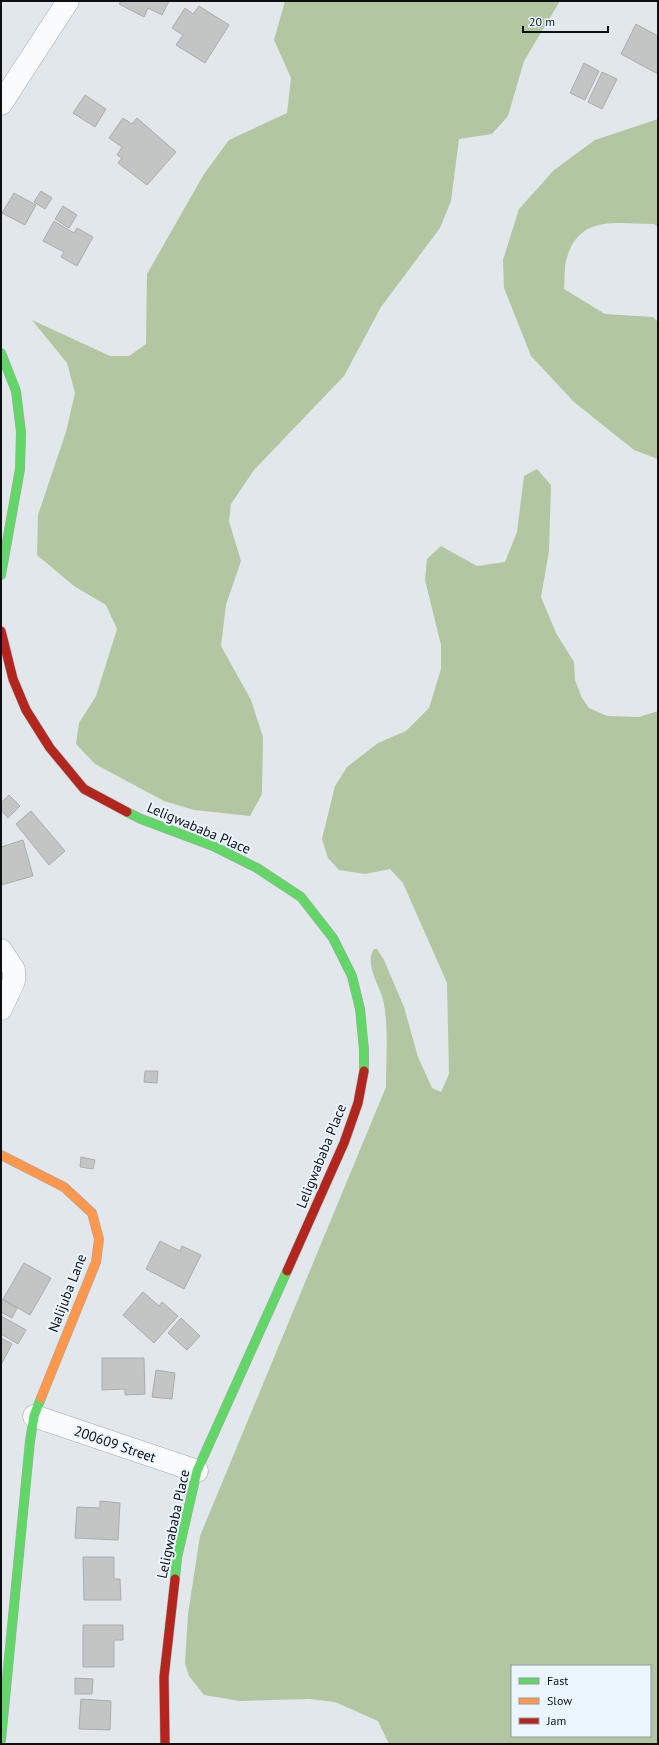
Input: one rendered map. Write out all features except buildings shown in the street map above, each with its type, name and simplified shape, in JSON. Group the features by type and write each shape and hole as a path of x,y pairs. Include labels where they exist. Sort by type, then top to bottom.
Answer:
{"street":[{"path":"1,104 68,1"},
{"path":"1,353 16,391 21,432 20,469 3,557 1,575"},
{"name":"Leligwababa Place","path":"1,631 4,648 13,679 26,710 50,748 84,789 141,819 213,846 257,868 301,897 333,938 352,976 360,1010 364,1050 364,1076 358,1104 344,1143 197,1471 177,1558 164,1677 165,1744"},
{"path":"1,950 14,970 14,981 1,1009"},
{"name":"Nalijuba Lane","path":"1,1155 64,1187 92,1213 99,1239 96,1262 34,1416 30,1440 2,1711 1,1740"},
{"name":"200609 Street","path":"34,1416 197,1471"}],"green space":[{"path":"285,1 560,1 524,61 508,116 492,134 459,139 451,201 440,228 381,307 344,376 254,470 231,504 229,521 241,561 226,605 221,646 251,700 263,737 262,794 250,816 194,810 164,801 95,764 76,744 79,723 96,696 117,629 106,605 74,586 37,555 38,515 66,432 75,393 67,363 32,320 110,356 129,356 146,344 147,274 204,174 229,140 287,113 291,78 274,40"},
{"path":"658,119 658,227 654,224 612,223 589,229 579,235 572,246 565,264 564,289 605,314 653,317 658,322 658,459 634,450 574,402 531,356 504,288 503,260 519,209 554,170 595,140"},
{"path":"537,469 551,485 549,551 541,597 556,633 574,662 575,680 582,698 589,708 607,716 639,717 658,711 658,1744 389,1744 378,1721 335,1702 309,1699 240,1701 204,1695 189,1676 185,1663 188,1614 200,1536 386,1087 386,1021 383,999 371,967 371,955 374,949 377,949 384,960 404,1007 418,1057 432,1088 441,1092 449,1074 447,983 403,883 390,869 365,874 339,870 328,858 322,839 335,786 347,767 378,743 406,731 429,708 441,669 441,645 425,580 427,559 441,546 477,566 505,562 517,532 524,476"}],"traffic: fast":[{"path":"1,353 16,391 21,432 20,469 1,575"},
{"path":"127,812 141,819 213,846 257,868 301,897 333,938 352,976 360,1009 364,1050 364,1071"},
{"path":"175,1579 177,1558 197,1471 287,1271"},
{"path":"1,1740 30,1441 34,1416 41,1398"}],"traffic: slow":[{"path":"1,1155 64,1187 92,1213 99,1239 96,1262 41,1398"}],"traffic: jam":[{"path":"1,631 13,679 26,710 50,748 84,789 127,812"},
{"path":"287,1271 344,1143 358,1103 364,1071"},
{"path":"165,1744 164,1677 175,1579"}]}
